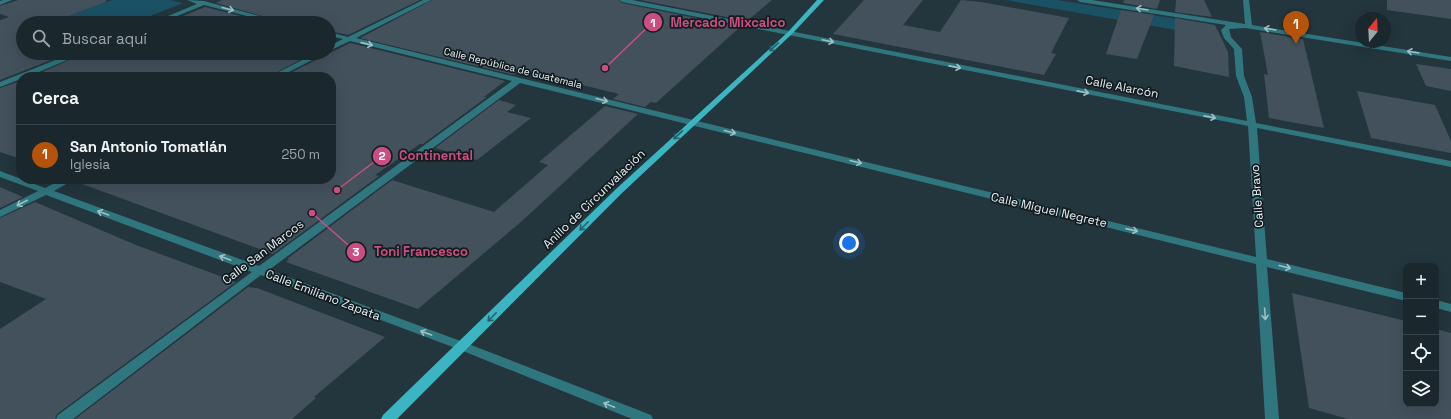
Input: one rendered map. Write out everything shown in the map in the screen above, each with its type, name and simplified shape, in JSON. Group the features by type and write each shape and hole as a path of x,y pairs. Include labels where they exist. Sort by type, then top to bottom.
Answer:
{"main road":[{"name":"Anillo de Circunvalación","path":"388,419 619,191 790,33 821,0"}],"street":[{"path":"0,3 9,0"},
{"path":"190,0 255,16"},
{"path":"171,16 211,0"},
{"path":"336,46 428,0"},
{"name":"Calle Alarcón","path":"622,0 1451,164"},
{"path":"1080,0 1451,59"},
{"path":"1246,0 1249,26"},
{"name":"Calle Bravo","path":"1249,26 1232,25 1227,27 1225,30 1228,38 1238,49 1240,76 1248,97 1252,125 1272,419"},
{"name":"Calle República de Guatemala","path":"336,36 692,122"},
{"path":"32,72 62,60"},
{"path":"283,72 308,60"},
{"path":"0,85 16,79"},
{"name":"Calle San Marcos","path":"63,419 260,270 519,80"},
{"name":"Calle Miguel Negrete","path":"692,122 1403,295"},
{"name":"Calle Emiliano Zapata","path":"0,174 16,181"},
{"name":"Calle Emiliano Zapata","path":"24,184 462,346 646,419"},
{"path":"0,214 60,184"},
{"path":"1439,305 1451,308"}],"shaded area":[{"path":"112,0 170,0 183,3 150,16 69,16"},
{"path":"1005,0 1057,0 1215,25 1216,37"}],"building":[{"path":"18,0 106,0 106,2 69,16 16,16 16,60 51,60 20,72 16,72 16,74 0,80 0,20 9,17 0,14 0,6"},
{"path":"222,0 420,0 348,35 336,32 336,16 262,16 216,3"},
{"path":"432,0 618,0 622,3 740,27 656,103 651,102 645,107 613,99 619,94 521,70 514,75 360,38"},
{"path":"640,0 772,0 747,21"},
{"path":"864,0 923,0 903,25 940,32 961,0 981,2 1069,18 1051,53 1056,54 1044,75 833,34"},
{"path":"1124,0 1160,0 1157,9 1123,3"},
{"path":"1176,0 1204,0 1212,17 1175,12"},
{"path":"1387,0 1451,0 1451,19 1387,10"},
{"path":"205,7 241,16 183,16"},
{"path":"1121,10 1154,15 1137,59 1106,54"},
{"path":"1175,18 1215,25 1228,52 1229,77 1174,66"},
{"path":"1260,32 1303,39 1324,128 1269,118 1264,74 1268,75"},
{"path":"350,43 505,81 484,97 487,97 423,144 420,144 375,175 379,176 273,254 82,184 336,184 336,72 292,72 316,60 336,60 336,50"},
{"path":"69,60 300,60 277,72 42,72"},
{"path":"1416,64 1451,69 1451,91 1426,86"},
{"path":"16,83 16,157 0,152 0,88"},
{"path":"1357,91 1435,105 1451,141 1451,153 1371,138"},
{"path":"499,100 516,105 507,112 531,118 477,160 435,148"},
{"path":"605,106 638,114 522,221 418,309 286,262 289,259 287,259 392,180 494,212 548,165 539,162"},
{"path":"0,187 23,197 0,208"},
{"path":"35,202 136,245 236,282 57,414 55,419 0,419 0,329 46,299 0,282 0,218"},
{"path":"248,287 257,288 385,337 314,397 316,398 292,419 75,419"},
{"path":"1292,293 1403,320 1403,407 1439,407 1439,330 1451,333 1451,419 1348,419 1309,408"}],"place":[{"name":"San Antonio Tomatlán","path":"1296,44"},
{"name":"Mercado Mixcalco","path":"605,68"},
{"name":"Continental","path":"337,190"},
{"name":"Toni Francesco","path":"312,213"}]}
